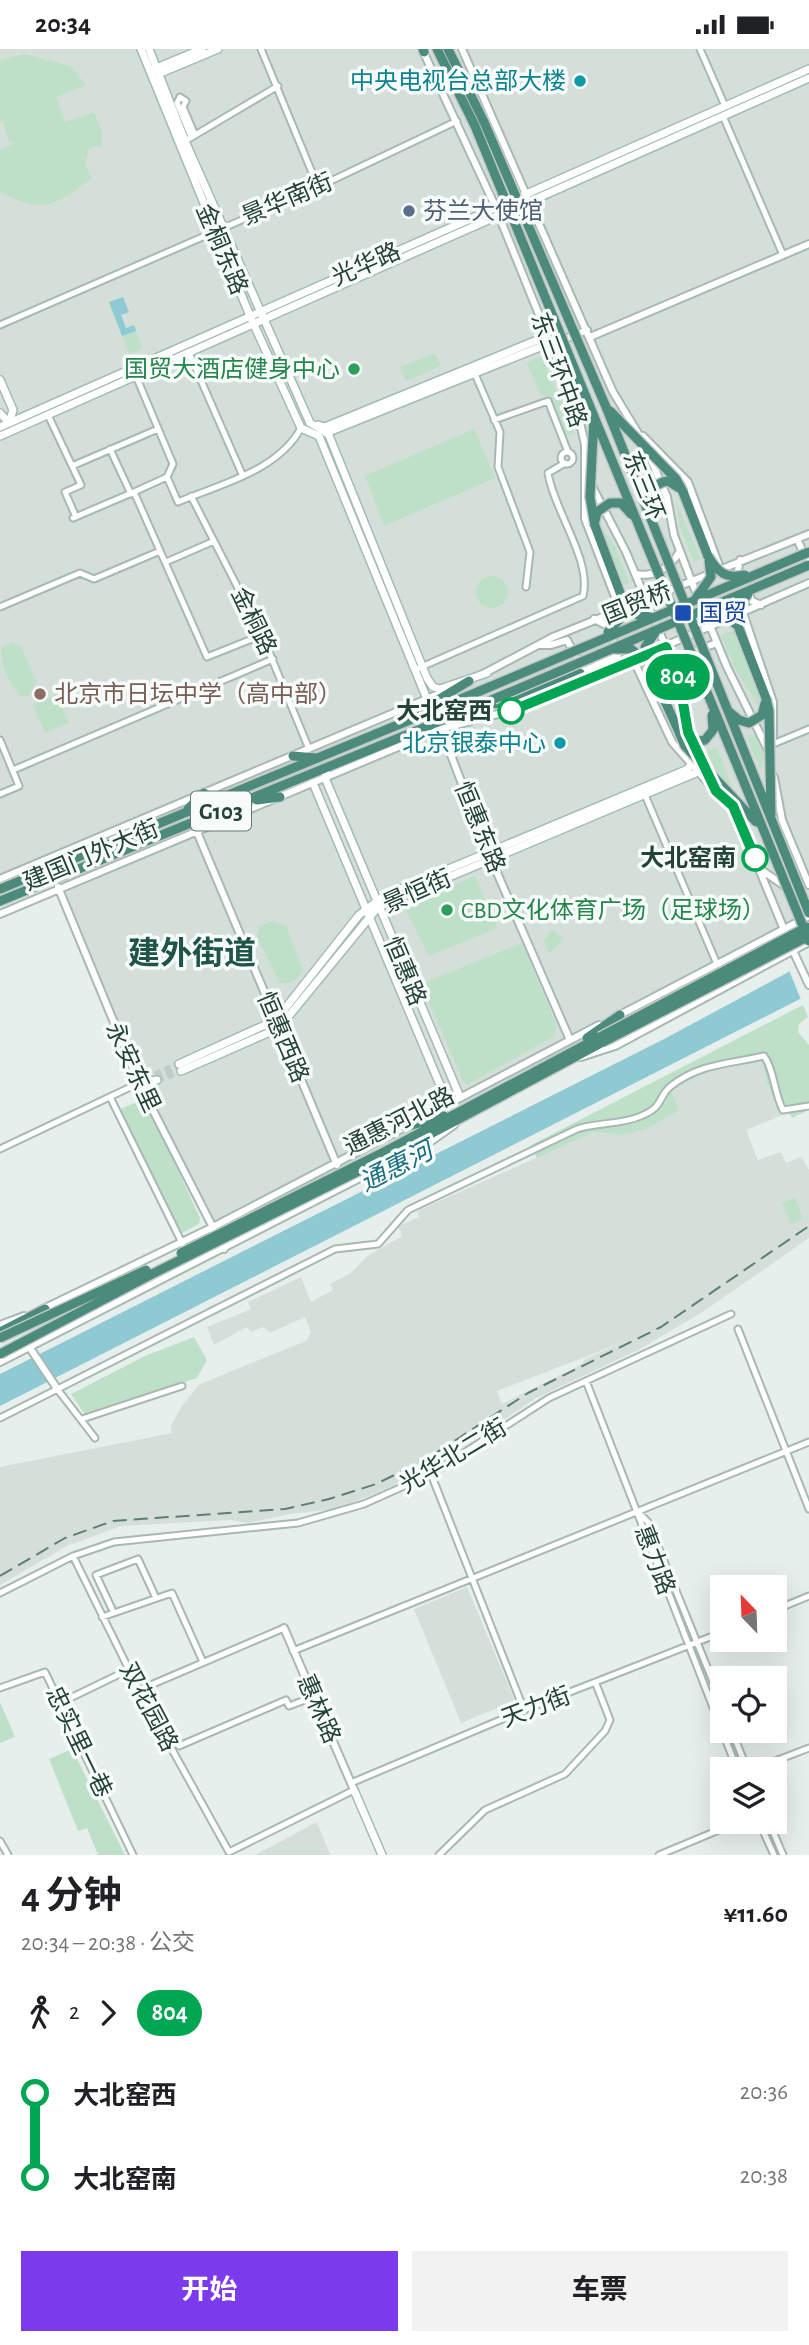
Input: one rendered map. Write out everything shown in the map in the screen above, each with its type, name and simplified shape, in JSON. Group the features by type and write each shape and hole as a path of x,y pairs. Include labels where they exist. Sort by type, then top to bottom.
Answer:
{"highway":[{"name":"东三环","path":"437,49 479,124 606,407 808,921"},
{"name":"东三环","path":"448,49 809,942"},
{"path":"606,407 677,479 708,556 720,574 732,577 764,571"},
{"path":"594,415 590,497 595,526 622,598 634,614 661,614"},
{"path":"653,524 648,506 653,488 668,481 683,492"},
{"path":"595,526 597,512 616,502 627,508 641,529"},
{"name":"国贸桥","path":"480,691 809,552"},
{"path":"693,601 711,577 708,556"},
{"name":"国贸桥","path":"494,699 809,565"},
{"path":"751,590 736,610 738,626 769,711 768,789 772,826"},
{"path":"593,642 618,625 622,598"},
{"path":"698,613 720,611 738,626"},
{"path":"647,662 648,639 664,627"},
{"path":"606,651 631,649 647,662 685,746 762,829"},
{"path":"480,704 509,702 580,673"},
{"path":"403,722 469,681"},
{"name":"建国门外大街","path":"0,889 480,691"},
{"path":"680,734 690,743 710,736 713,726 708,696"},
{"path":"722,703 733,716 749,723 762,715 766,698"},
{"name":"建国门外大街","path":"0,901 328,766 441,725 494,699"},
{"path":"441,725 488,716"},
{"path":"293,755 318,758"},
{"path":"183,814 204,793"},
{"path":"241,802 280,797"},
{"name":"通惠河北路","path":"602,1039 808,921"},
{"name":"通惠河北路","path":"0,1354 56,1329 100,1300 467,1112 602,1039 809,936"},
{"path":"562,1060 620,1015"},
{"path":"405,1128 467,1112"},
{"name":"通惠河北路","path":"0,1335 93,1296 390,1152"},
{"path":"0,1347 100,1300"},
{"path":"0,1335 45,1309"}],"main road":[{"name":"金桐东路","path":"141,49 188,136 222,226 310,423"},
{"name":"金桐东路","path":"149,49 154,72 214,230 301,428"},
{"path":"154,72 202,49"},
{"path":"154,72 218,49"},
{"name":"光华路","path":"0,427 809,68"},
{"name":"光华路","path":"0,436 809,78"},
{"path":"301,428 319,436 328,433 550,341"},
{"path":"301,428 310,423 325,427 550,341"},
{"path":"0,380 13,410 9,423"},
{"path":"0,413 9,423"},
{"path":"310,423 328,433 427,699"},
{"path":"319,436 418,669 433,687 440,689 487,673"},
{"name":"景恒街","path":"180,1068 278,1024 368,911 377,904 688,769 691,764"},
{"path":"325,778 328,766"},
{"name":"景恒街","path":"489,855 698,772"},
{"name":"恒惠路","path":"325,778 460,1097"},
{"name":"恒惠路","path":"313,783 447,1104"},
{"path":"320,798 327,795 331,798 350,838"},
{"path":"430,1059 443,1086 452,1080"},
{"path":"139,1083 156,1078"},
{"path":"352,1787 382,1855"}],"street":[{"path":"262,49 319,186"},
{"name":"东三环中路","path":"463,49 532,201 613,392 639,432 667,497 680,551 691,580 717,643 771,758 782,820 809,885"},
{"path":"701,49 724,106"},
{"name":"东三环中路","path":"423,50 500,216 577,409 584,445 585,473 635,574 672,662 679,680 688,732 716,791 733,806 809,985"},
{"path":"188,136 277,86"},
{"path":"188,136 277,86"},
{"path":"180,97 186,101 183,107 188,136 177,103 180,97"},
{"path":"723,116 783,255"},
{"name":"景华南街","path":"0,325 319,186 457,121"},
{"path":"550,341 588,334 809,244"},
{"path":"189,353 242,474"},
{"path":"475,373 500,432 498,467 530,552 526,587"},
{"path":"48,415 81,485 65,492 74,518 167,477 173,464 136,376"},
{"path":"418,669 583,596 583,564 563,519 548,473 565,463 562,457 568,452 548,401 494,419"},
{"path":"167,477 177,502 285,452 301,428"},
{"path":"72,466 158,429"},
{"path":"639,432 688,482 720,568"},
{"path":"110,449 166,562 207,657 262,635"},
{"path":"585,473 585,519 617,602 617,610"},
{"name":"金桐路","path":"191,496 262,635 309,749"},
{"name":"建国门外大街","path":"0,879 469,681 594,619 809,534"},
{"path":"797,539 809,565"},
{"path":"166,562 214,541"},
{"path":"0,607 80,573 94,579 160,551"},
{"path":"635,574 645,576 673,564 680,551"},
{"path":"740,561 738,570 752,601 761,605"},
{"path":"488,716 521,709 809,583"},
{"path":"743,613 774,702 771,758"},
{"path":"580,673 618,655 608,627 594,619"},
{"path":"538,645 551,645 566,640 577,656 582,668 566,690"},
{"path":"672,662 683,655 717,643"},
{"path":"13,770 272,659"},
{"path":"634,661 672,742 716,791"},
{"name":"建国门外大街","path":"0,914 325,778 441,725"},
{"name":"恒惠东路","path":"441,725 489,855 570,1039"},
{"path":"773,744 809,730"},
{"path":"0,740 19,786 0,795"},
{"path":"645,795 718,964"},
{"name":"恒惠西路","path":"197,832 337,1165"},
{"path":"759,868 782,883 808,921"},
{"name":"永安东里","path":"54,879 139,1083 224,1249"},
{"name":"通惠河北路","path":"3,1323 45,1309 214,1227 337,1165 570,1039 784,930 808,921"},
{"name":"通惠河北路","path":"562,1060 615,1046 809,942"},
{"path":"0,1418 335,1249 378,1244 408,1210 577,1129 592,1124 628,1121 645,1114 660,1105 673,1084 715,1063 764,1056 769,1063 774,1089 783,1110 809,1106"},
{"path":"0,1149 111,1099 139,1083"},
{"path":"111,1099 192,1264"},
{"name":"通惠河北路","path":"0,1362 30,1348 56,1329 224,1249 430,1142 467,1112"},
{"path":"45,1309 56,1329"},
{"path":"0,1313 3,1323"},
{"name":"光华北二街","path":"0,1593 73,1556 114,1542 298,1523 364,1504 431,1474 515,1417 731,1314"},
{"path":"738,1329 809,1509"},
{"path":"30,1348 95,1439"},
{"path":"586,1381 637,1511"},
{"path":"82,1419 182,1387"},
{"path":"293,1651 809,1441"},
{"path":"431,1474 524,1710"},
{"name":"惠力路","path":"637,1511 648,1522 710,1673"},
{"name":"惠力路","path":"637,1511 640,1525 732,1757"},
{"name":"双花园路","path":"73,1556 128,1670 229,1853"},
{"path":"112,1609 96,1575 138,1559 156,1598"},
{"path":"102,1617 172,1593 176,1596 203,1663"},
{"path":"788,1605 809,1596"},
{"path":"139,1690 284,1628"},
{"name":"惠林路","path":"284,1628 352,1787"},
{"name":"天力街","path":"229,1853 352,1787 524,1710 710,1638"},
{"path":"60,1703 128,1670"},
{"name":"忠实里一巷","path":"0,1688 45,1672 133,1855"},
{"path":"439,1855 485,1810 565,1774 605,1731 610,1720 596,1684"},
{"path":"178,1746 286,1700 289,1706 313,1697"},
{"path":"785,1757 809,1748"},
{"path":"659,1855 710,1834"},
{"path":"764,1834 774,1855"},
{"path":"774,1834 783,1855"},
{"path":"0,1841 8,1855"}],"shaded area":[{"path":"0,49 809,49 809,924 219,1235 139,1083 54,880 0,900"},
{"path":"763,1060 767,1083 780,1116 746,1130 758,1160 781,1152 786,1163 801,1157 809,1170 809,1238 701,1313 640,1349 536,1398 427,1471 367,1497 335,1509 290,1514 248,1523 231,1520 121,1526 67,1546 0,1585 0,1467 172,1433 171,1426 181,1407 200,1384 306,1341 311,1332 305,1317 270,1333 263,1327 251,1332 247,1327 214,1345 207,1327 251,1309 248,1302 301,1277 311,1302 333,1290 330,1284 351,1273 366,1257 402,1236 398,1226 419,1217 417,1211 594,1132 620,1135 679,1110 670,1091 716,1066 738,1066","holes":["631,1339 585,1359 582,1364 502,1404 497,1391"]},
{"path":"467,1587 515,1701 461,1723 414,1609"},
{"path":"317,1822 330,1855 255,1855"}],"green space":[{"path":"24,54 71,66 86,85 56,97 65,122 94,112 102,133 101,150 99,146 89,148 85,165 92,178 69,195 49,204 28,204 0,191 0,150 14,144 8,140 3,121 0,122 0,60"},
{"path":"136,331 143,349 129,354 122,336"},
{"path":"435,353 441,366 406,381 400,367"},
{"path":"541,356 575,433 566,436 550,397 540,394 527,363"},
{"path":"474,429 495,478 384,526 365,476"},
{"path":"676,502 701,559 694,562 680,527"},
{"path":"600,525 615,547 630,583 624,585"},
{"path":"492,576 504,580 508,592 504,604 492,608 480,604 476,592 480,580"},
{"path":"735,630 760,693 758,706 734,667 721,635"},
{"path":"13,642 22,648 36,682 29,696 21,696 17,692 4,667 1,648"},
{"path":"56,694 69,723 45,733 33,705"},
{"path":"749,734 755,736 764,755 761,771 747,737"},
{"path":"716,746 732,787 710,764 705,754"},
{"name":"CBD文化体育广场（足球场）","path":"475,876 497,928 429,956 404,906"},
{"path":"273,921 286,926 303,970 296,979 288,983 280,983 257,937 260,926"},
{"path":"552,930 564,938 549,954 544,940"},
{"path":"522,943 557,1026 554,1036 467,1085 421,984"},
{"path":"803,1005 808,1017 799,1024 798,1032 809,1045 809,1110 792,1118 789,1112 780,1116 767,1083 762,1060 738,1066 716,1066 671,1091 679,1110 646,1129 620,1135 594,1132 537,1158 531,1145"},
{"path":"145,1099 200,1218 199,1224 182,1233 120,1109"},
{"path":"795,1198 803,1219 791,1224 782,1203"},
{"path":"194,1337 207,1360 197,1378 85,1415 71,1394 145,1356"},
{"path":"0,1702 15,1737 0,1743"},
{"path":"72,1749 125,1855 98,1855 87,1828 78,1831 49,1759"}],"water":[{"path":"123,297 129,312 121,315 126,328 134,325 136,331 122,336 109,302"},
{"path":"809,961 809,994 0,1406 0,1374 666,1038"}],"pier":[{"path":"809,958 809,998 802,1002 788,968"}],"tunnel":[{"path":"155,1075 179,1064"},
{"path":"157,1080 181,1071"}],"railway":[{"path":"0,1576 65,1538 113,1521 285,1509 376,1484 425,1460 528,1393 661,1327 809,1226"}],"bus line":[{"name":"804","path":"511,711 666,647 679,680 688,732 716,791 733,806 755,858"}],"place":[{"name":"中央电视台总部大楼","path":"580,81"},
{"name":"芬兰大使馆","path":"409,211"},
{"name":"国贸大酒店健身中心","path":"354,369"},
{"name":"国贸","path":"683,613"},
{"name":"北京市日坛中学（高中部）","path":"40,694"},
{"name":"大北窑西","path":"511,711"},
{"name":"北京银泰中心","path":"560,743"},
{"name":"大北窑南","path":"755,858"},
{"name":"CBD文化体育广场（足球场）","path":"447,910"}],"district":[{"name":"建外街道","path":"192,953"}],"water label":[{"name":"通惠河","path":"396,1166"}]}
